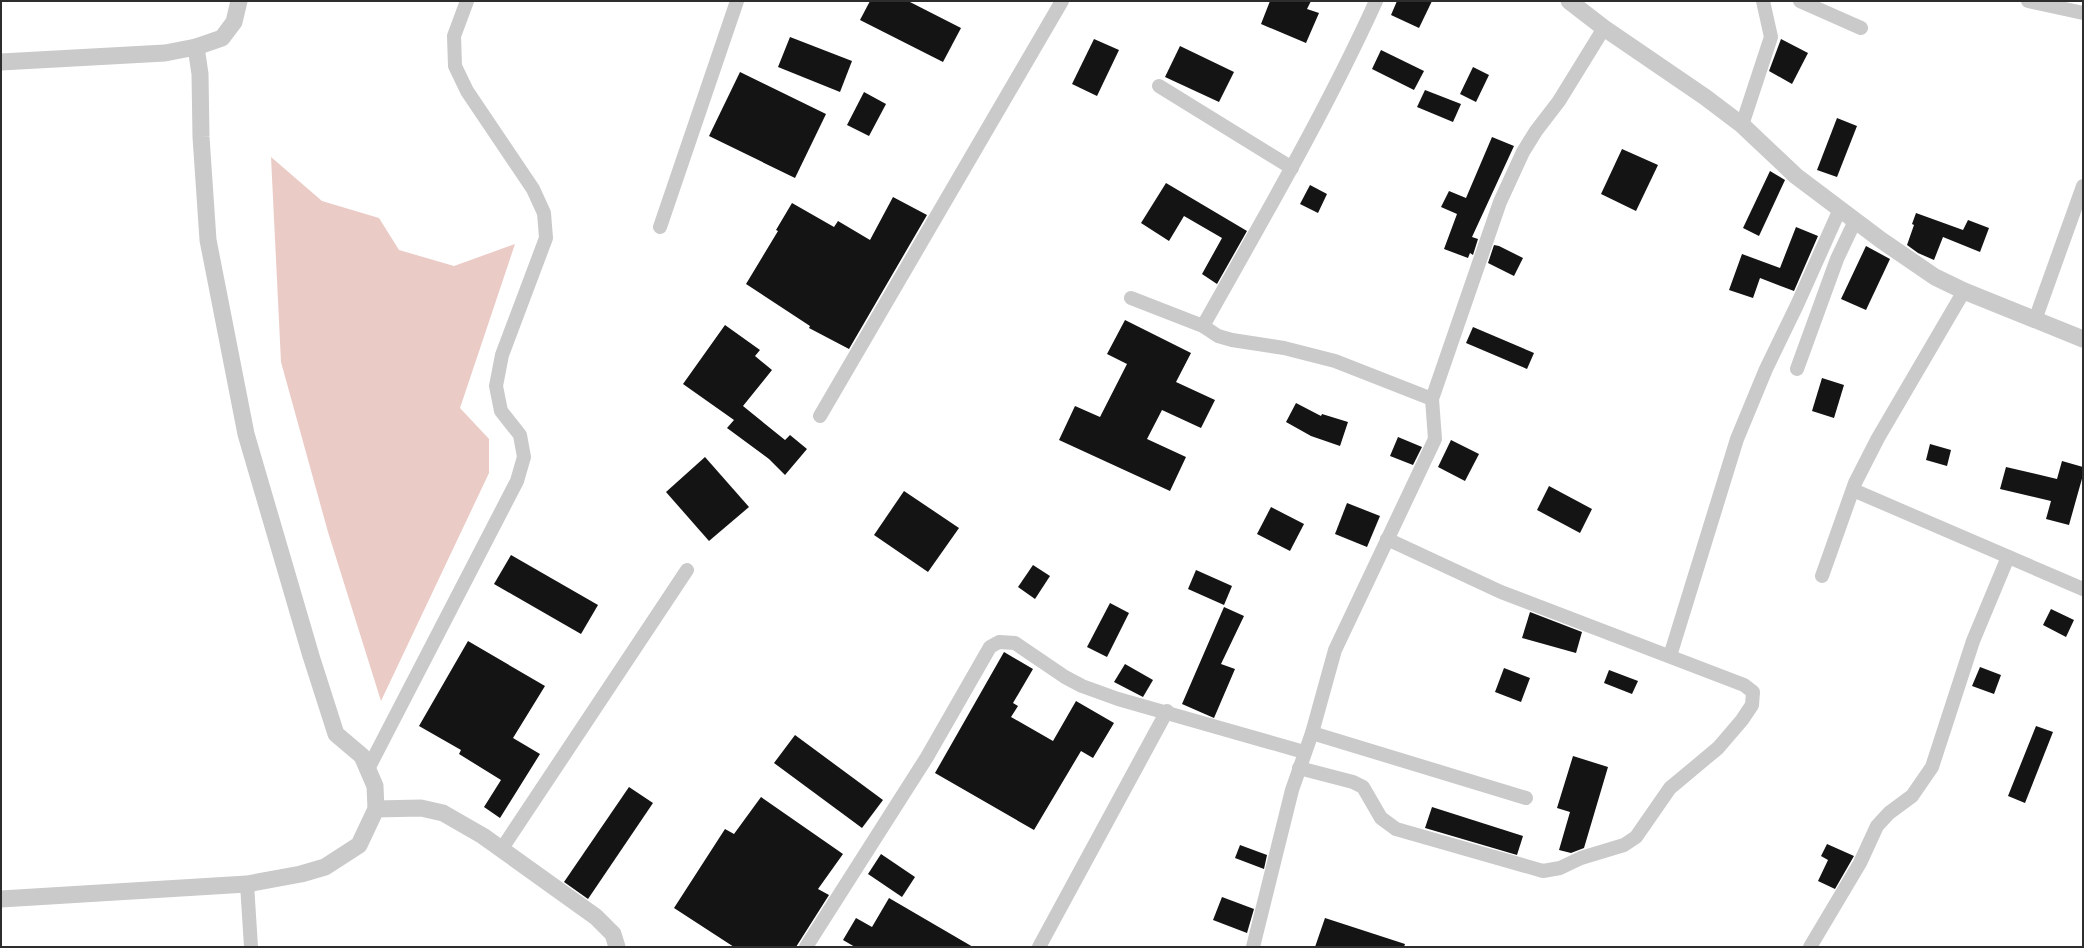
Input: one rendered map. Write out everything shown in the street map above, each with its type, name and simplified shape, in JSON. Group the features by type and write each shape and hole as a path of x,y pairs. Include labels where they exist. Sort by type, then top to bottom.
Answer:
{"street":[{"path":"1,62 165,53 196,48 222,38 234,22 239,1"},
{"path":"368,769 514,488 524,457 520,435 501,411 496,386 502,355 546,238 544,214 533,189 467,91 455,66 454,36 467,1"},
{"path":"660,227 737,1"},
{"path":"820,416 887,304 1062,1"},
{"path":"1203,326 1292,168 1357,42 1376,1"},
{"path":"1569,1 1604,28 1705,97 1742,125 1796,176 1855,221 1935,277 1964,291 2083,339"},
{"path":"1742,125 1771,37 1764,1"},
{"path":"1800,1 1861,28"},
{"path":"2028,1 2083,13"},
{"path":"1252,947 1299,768 1312,733 1335,650 1435,439 1432,399 1500,202 1515,169 1536,131 1559,101 1604,28"},
{"path":"1,899 247,884 325,867 359,844 376,809 375,786 362,756 336,734 246,434 208,240 201,137 200,74 196,48"},
{"path":"1159,86 1292,168"},
{"path":"2035,320 2083,186"},
{"path":"1670,656 1737,439 1766,369 1797,305 1840,209"},
{"path":"1797,370 1838,259 1855,221"},
{"path":"1822,576 1852,490 1878,438 1964,291"},
{"path":"1130,298 1203,326 1218,336 1232,340 1284,348 1335,361 1432,399"},
{"path":"1852,490 2083,589"},
{"path":"1299,768 1353,782 1363,787 1381,818 1396,829 1543,871 1560,868 1581,858 1624,844 1636,837 1670,788 1718,748 1752,705 1753,692 1744,685 1501,592 1387,539"},
{"path":"1810,947 1860,863 1877,826 1889,813 1912,796 1932,767 1973,641 2008,557"},
{"path":"501,850 687,570"},
{"path":"806,947 927,757 990,647 999,642 1015,643 1065,677 1082,686 1118,699 1167,711 1304,752"},
{"path":"1039,947 1167,711"},
{"path":"1312,733 1526,798"},
{"path":"376,809 421,808 443,813 483,836 596,917 613,934 617,947"},
{"path":"247,884 251,947"}],"shaded area":[{"path":"271,157 322,201 379,218 399,250 454,266 515,244 460,408 489,439 489,473 381,701 328,532 281,362"}],"building":[{"path":"870,1 908,1 961,28 943,62 860,20"},
{"path":"1270,1 1311,1 1307,9 1319,13 1306,43 1261,24"},
{"path":"1397,1 1432,1 1419,28 1391,15"},
{"path":"790,37 852,61 840,92 778,67"},
{"path":"1094,39 1119,50 1097,96 1072,84"},
{"path":"1781,39 1808,53 1792,84 1769,71"},
{"path":"1180,46 1234,72 1219,102 1165,77"},
{"path":"1381,50 1424,71 1414,90 1372,69"},
{"path":"1473,67 1489,75 1476,102 1460,94"},
{"path":"740,72 826,114 795,178 709,136"},
{"path":"1425,90 1461,104 1453,122 1417,107"},
{"path":"864,92 886,104 869,136 847,125"},
{"path":"1837,118 1857,126 1837,177 1817,170"},
{"path":"1492,137 1514,146 1472,237 1478,239 1473,255 1470,253 1468,258 1444,249 1457,214 1441,207 1449,191 1466,198"},
{"path":"1622,149 1658,165 1636,211 1601,194"},
{"path":"1770,171 1785,180 1759,236 1743,228"},
{"path":"1166,183 1247,231 1217,284 1202,274 1222,238 1184,216 1169,241 1141,223"},
{"path":"1310,185 1327,194 1318,213 1300,204"},
{"path":"893,197 927,215 849,349 809,328 810,326 746,284 778,231 776,230 792,203 834,227 838,221 870,240"},
{"path":"1916,213 1963,230 1968,220 1989,228 1980,252 1943,237 1934,260 1918,253 1907,245 1914,225 1912,224"},
{"path":"1796,227 1818,236 1794,291 1760,278 1753,298 1729,290 1742,254 1780,268"},
{"path":"1494,245 1523,258 1514,276 1488,263"},
{"path":"1866,246 1890,259 1866,310 1841,299"},
{"path":"1125,320 1191,353 1176,382 1215,400 1201,428 1162,410 1147,439 1186,457 1170,491 1059,440 1075,406 1100,417 1127,364 1107,354"},
{"path":"725,325 760,350 755,356 772,370 743,406 785,440 790,435 807,449 785,475 769,459 727,428 734,420 683,384"},
{"path":"1473,327 1534,353 1527,369 1466,343"},
{"path":"1822,378 1844,385 1834,418 1812,411"},
{"path":"1296,403 1321,416 1322,414 1348,422 1340,446 1311,436 1286,422"},
{"path":"1398,437 1422,447 1413,465 1390,456"},
{"path":"1451,440 1479,454 1465,481 1438,467"},
{"path":"1930,444 1951,450 1947,466 1926,460"},
{"path":"705,457 749,507 709,541 666,492"},
{"path":"2062,461 2083,467 2083,475 2069,525 2046,519 2051,501 2000,489 2006,467 2057,479"},
{"path":"1549,486 1592,509 1580,533 1537,510"},
{"path":"904,491 959,528 928,572 874,535"},
{"path":"1347,503 1380,516 1367,547 1335,534"},
{"path":"1271,507 1304,524 1290,551 1257,534"},
{"path":"511,555 598,605 581,634 494,584"},
{"path":"1033,565 1050,576 1035,599 1018,587"},
{"path":"1196,570 1232,586 1224,605 1188,589"},
{"path":"1110,603 1129,613 1107,657 1087,647"},
{"path":"1224,607 1244,616 1221,664 1235,669 1214,718 1182,704"},
{"path":"2051,609 2074,620 2066,637 2043,625"},
{"path":"1530,612 1582,632 1576,653 1522,638"},
{"path":"468,641 545,686 513,738 540,754 500,818 484,807 501,780 459,754 461,750 419,726"},
{"path":"1004,652 1033,669 1013,703 1018,706 1011,717 1053,741 1076,701 1114,723 1093,758 1081,751 1034,830 935,773"},
{"path":"1125,664 1153,680 1143,697 1114,682"},
{"path":"1980,667 2001,675 1994,694 1972,686"},
{"path":"1504,668 1530,678 1521,702 1495,692"},
{"path":"1609,670 1638,681 1632,694 1604,683"},
{"path":"2036,726 2053,732 2025,803 2008,796"},
{"path":"795,735 883,800 862,828 774,763"},
{"path":"1573,756 1608,767 1584,848 1571,853 1559,850 1570,812 1557,808"},
{"path":"629,787 653,803 588,899 564,882"},
{"path":"761,797 843,854 818,889 829,895 796,947 734,947 674,908 725,829 734,834"},
{"path":"1432,807 1523,836 1517,855 1425,828"},
{"path":"1827,844 1854,856 1835,889 1818,881 1828,860 1821,856"},
{"path":"1240,845 1267,855 1264,869 1235,858"},
{"path":"881,854 915,877 902,897 868,874"},
{"path":"1222,897 1254,909 1247,933 1213,920"},
{"path":"889,898 973,947 855,947 843,940 856,918 872,927"},
{"path":"1325,918 1405,944 1404,947 1315,947"}]}
